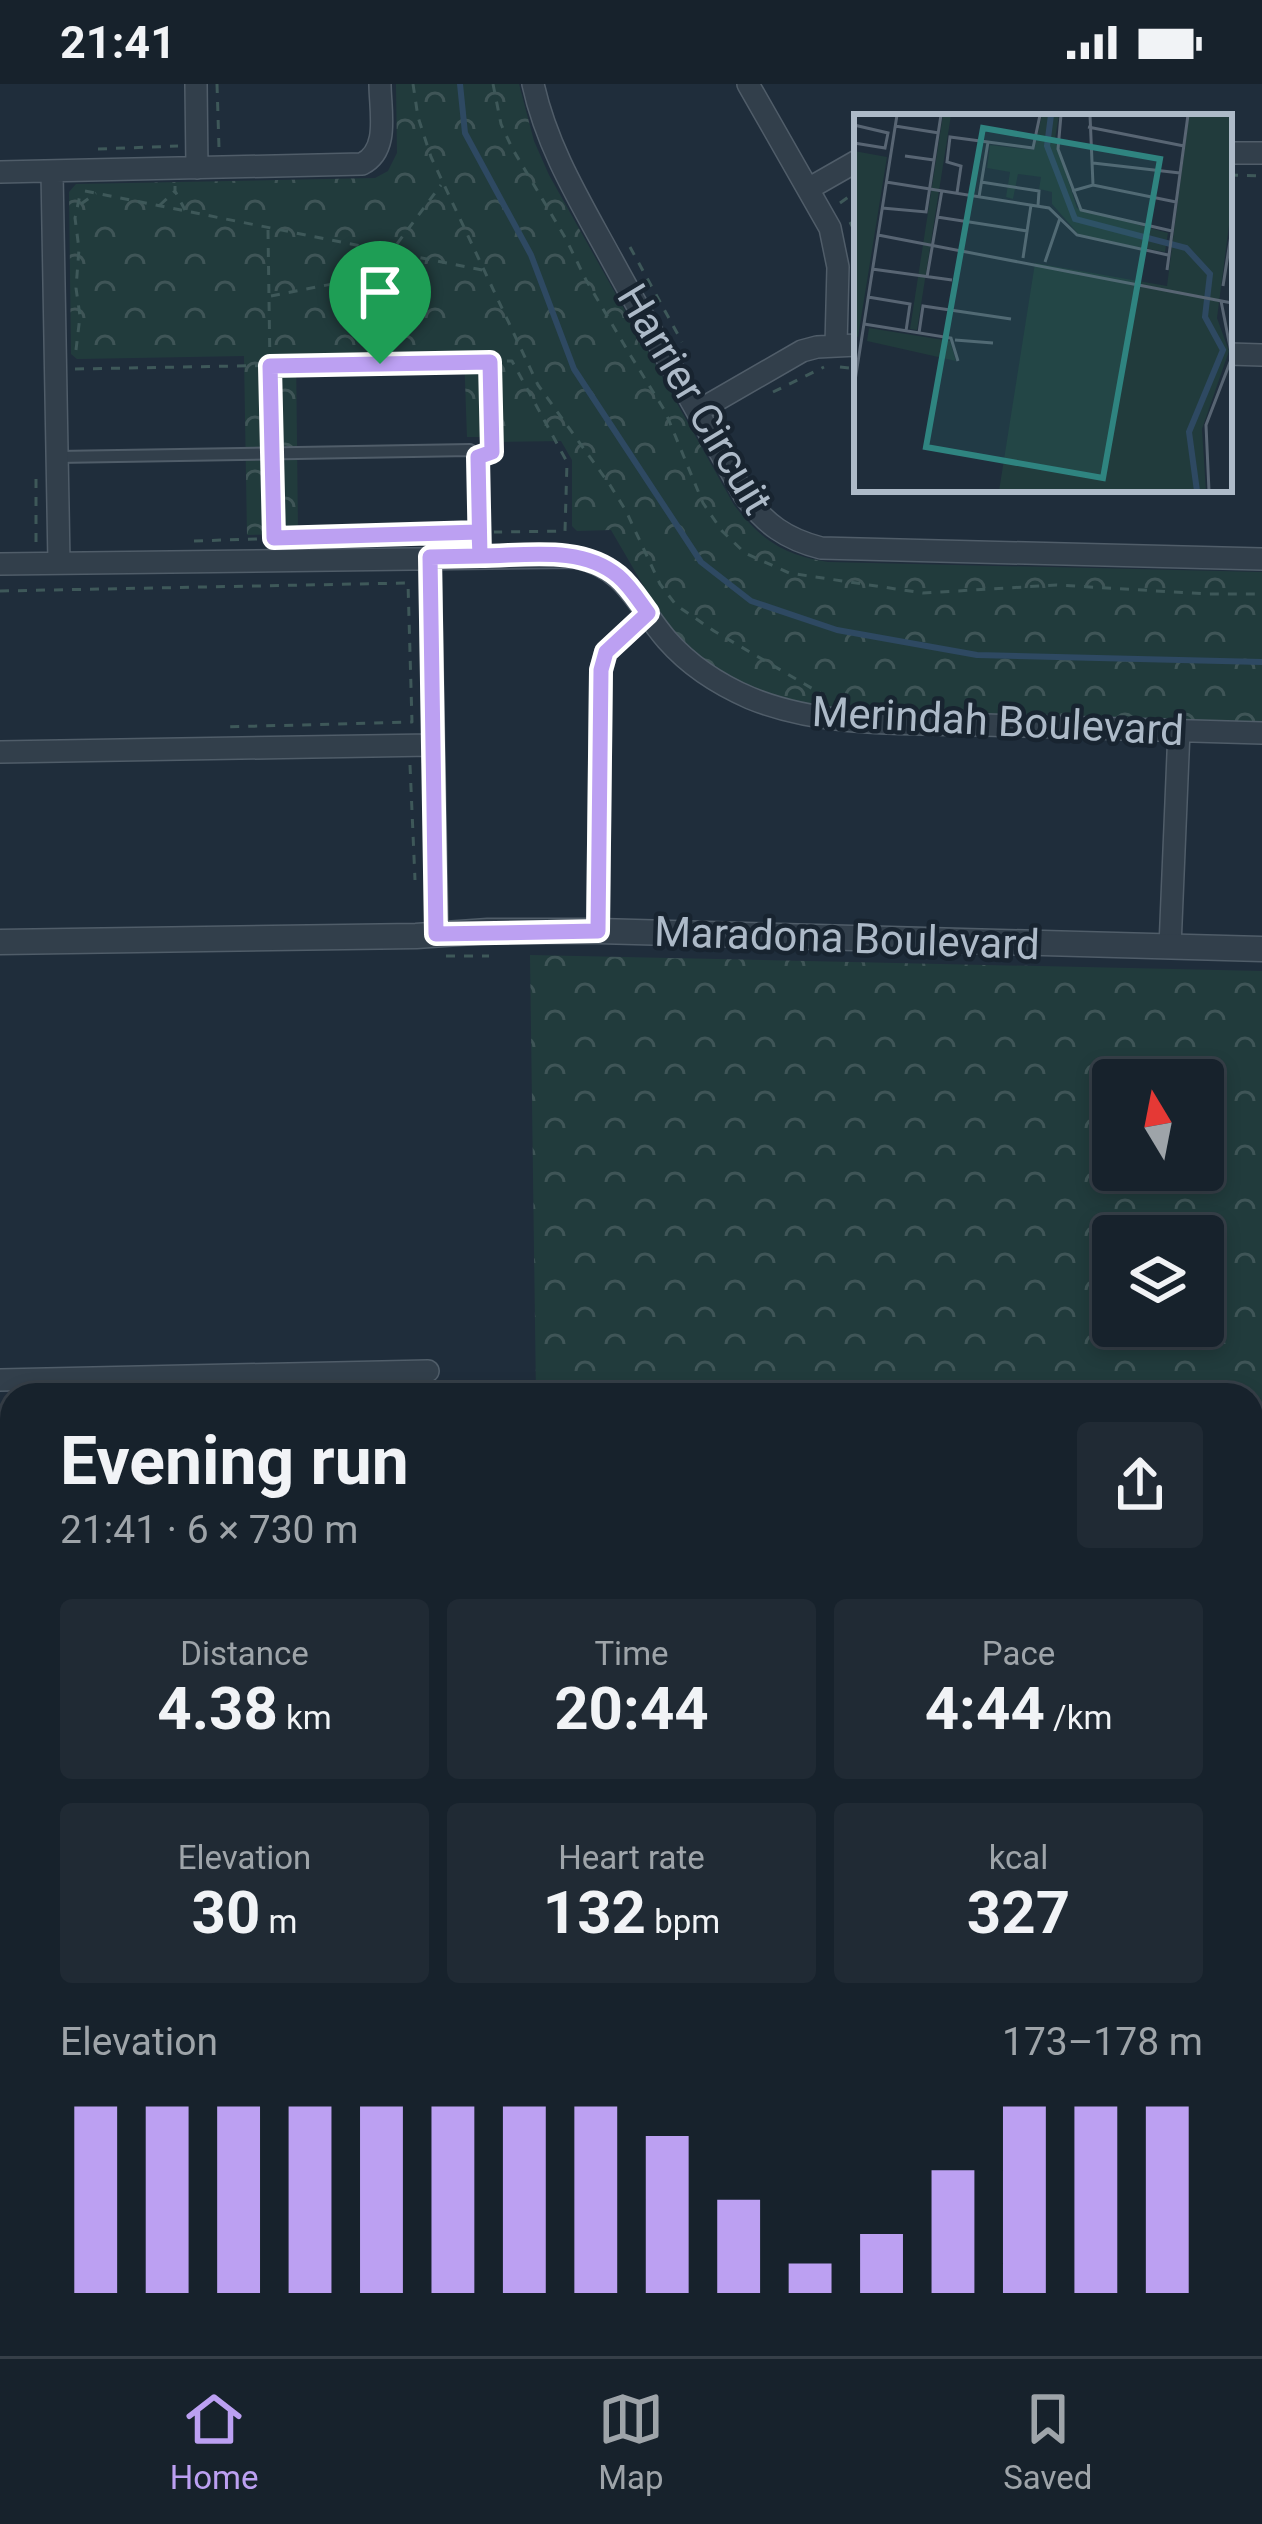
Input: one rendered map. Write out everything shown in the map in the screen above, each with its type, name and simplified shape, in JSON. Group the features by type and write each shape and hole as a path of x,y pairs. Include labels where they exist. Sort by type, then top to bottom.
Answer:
{"street":[{"path":"196,84 197,168"},
{"path":"0,172 350,165 371,160 379,151 380,84"},
{"name":"Harrier Circuit","path":"533,84 547,136 562,168 744,495 777,531 821,548 1262,559"},
{"path":"698,412 802,351 847,345 830,228 748,84"},
{"path":"1232,152 1262,153"},
{"path":"808,189 854,163"},
{"path":"52,172 58,563"},
{"path":"1232,354 1262,355"},
{"name":"Merindah Boulevard","path":"0,564 558,555 593,560 618,576 667,640 714,679 780,709 873,722 1262,733"},
{"path":"430,557 436,934"},
{"path":"598,931 601,670 606,652 648,613"},
{"path":"1170,947 1179,730"},
{"path":"0,752 431,746"},
{"name":"Maradona Boulevard","path":"0,942 598,931 1262,949"},
{"path":"0,1380 428,1371"}],"lane":[{"path":"57,457 470,450 478,457 480,556"}],"path":[{"path":"217,84 219,149"},
{"path":"493,84 501,124 512,148 665,411 712,517 745,553 789,573 922,593 1057,584 1262,594"},
{"path":"176,181 175,191 185,211"},
{"path":"269,296 366,279 380,271 442,184"},
{"path":"75,354 80,316 75,218 81,190"},
{"path":"159,206 175,191"},
{"path":"79,205 96,193 487,271"},
{"path":"839,202 854,193"},
{"path":"848,219 854,230"},
{"path":"268,228 274,538"},
{"path":"630,248 683,344"},
{"path":"478,457 492,452 490,362"},
{"path":"75,370 512,362 567,462 565,531 186,541"},
{"path":"766,395 823,367 854,368"},
{"path":"0,591 408,583 412,722 206,728"},
{"path":"411,765 415,895"}],"green space":[{"path":"396,84 519,84 534,141 549,175 734,505 764,537 786,550 828,562 1262,572 1262,722 834,713 752,691 711,666 675,633 611,530 577,531 572,526 572,460 561,441 495,442 494,437 467,437 464,352 296,355 298,534 247,535 244,356 77,359 71,354 69,192 76,184 375,178 388,171 397,153"},
{"path":"530,955 1262,971 1262,1383 536,1383"}],"waterway":[{"path":"460,84 465,133 531,255 574,369 701,562 751,601 837,630 977,655 1262,662"}],"route":[{"path":"380,364 270,366 274,538 479,532 480,556 575,556 593,560 628,586 648,613 606,652 601,670 598,931 436,934 430,557 480,556 478,457 492,452 490,362 380,364"}]}
